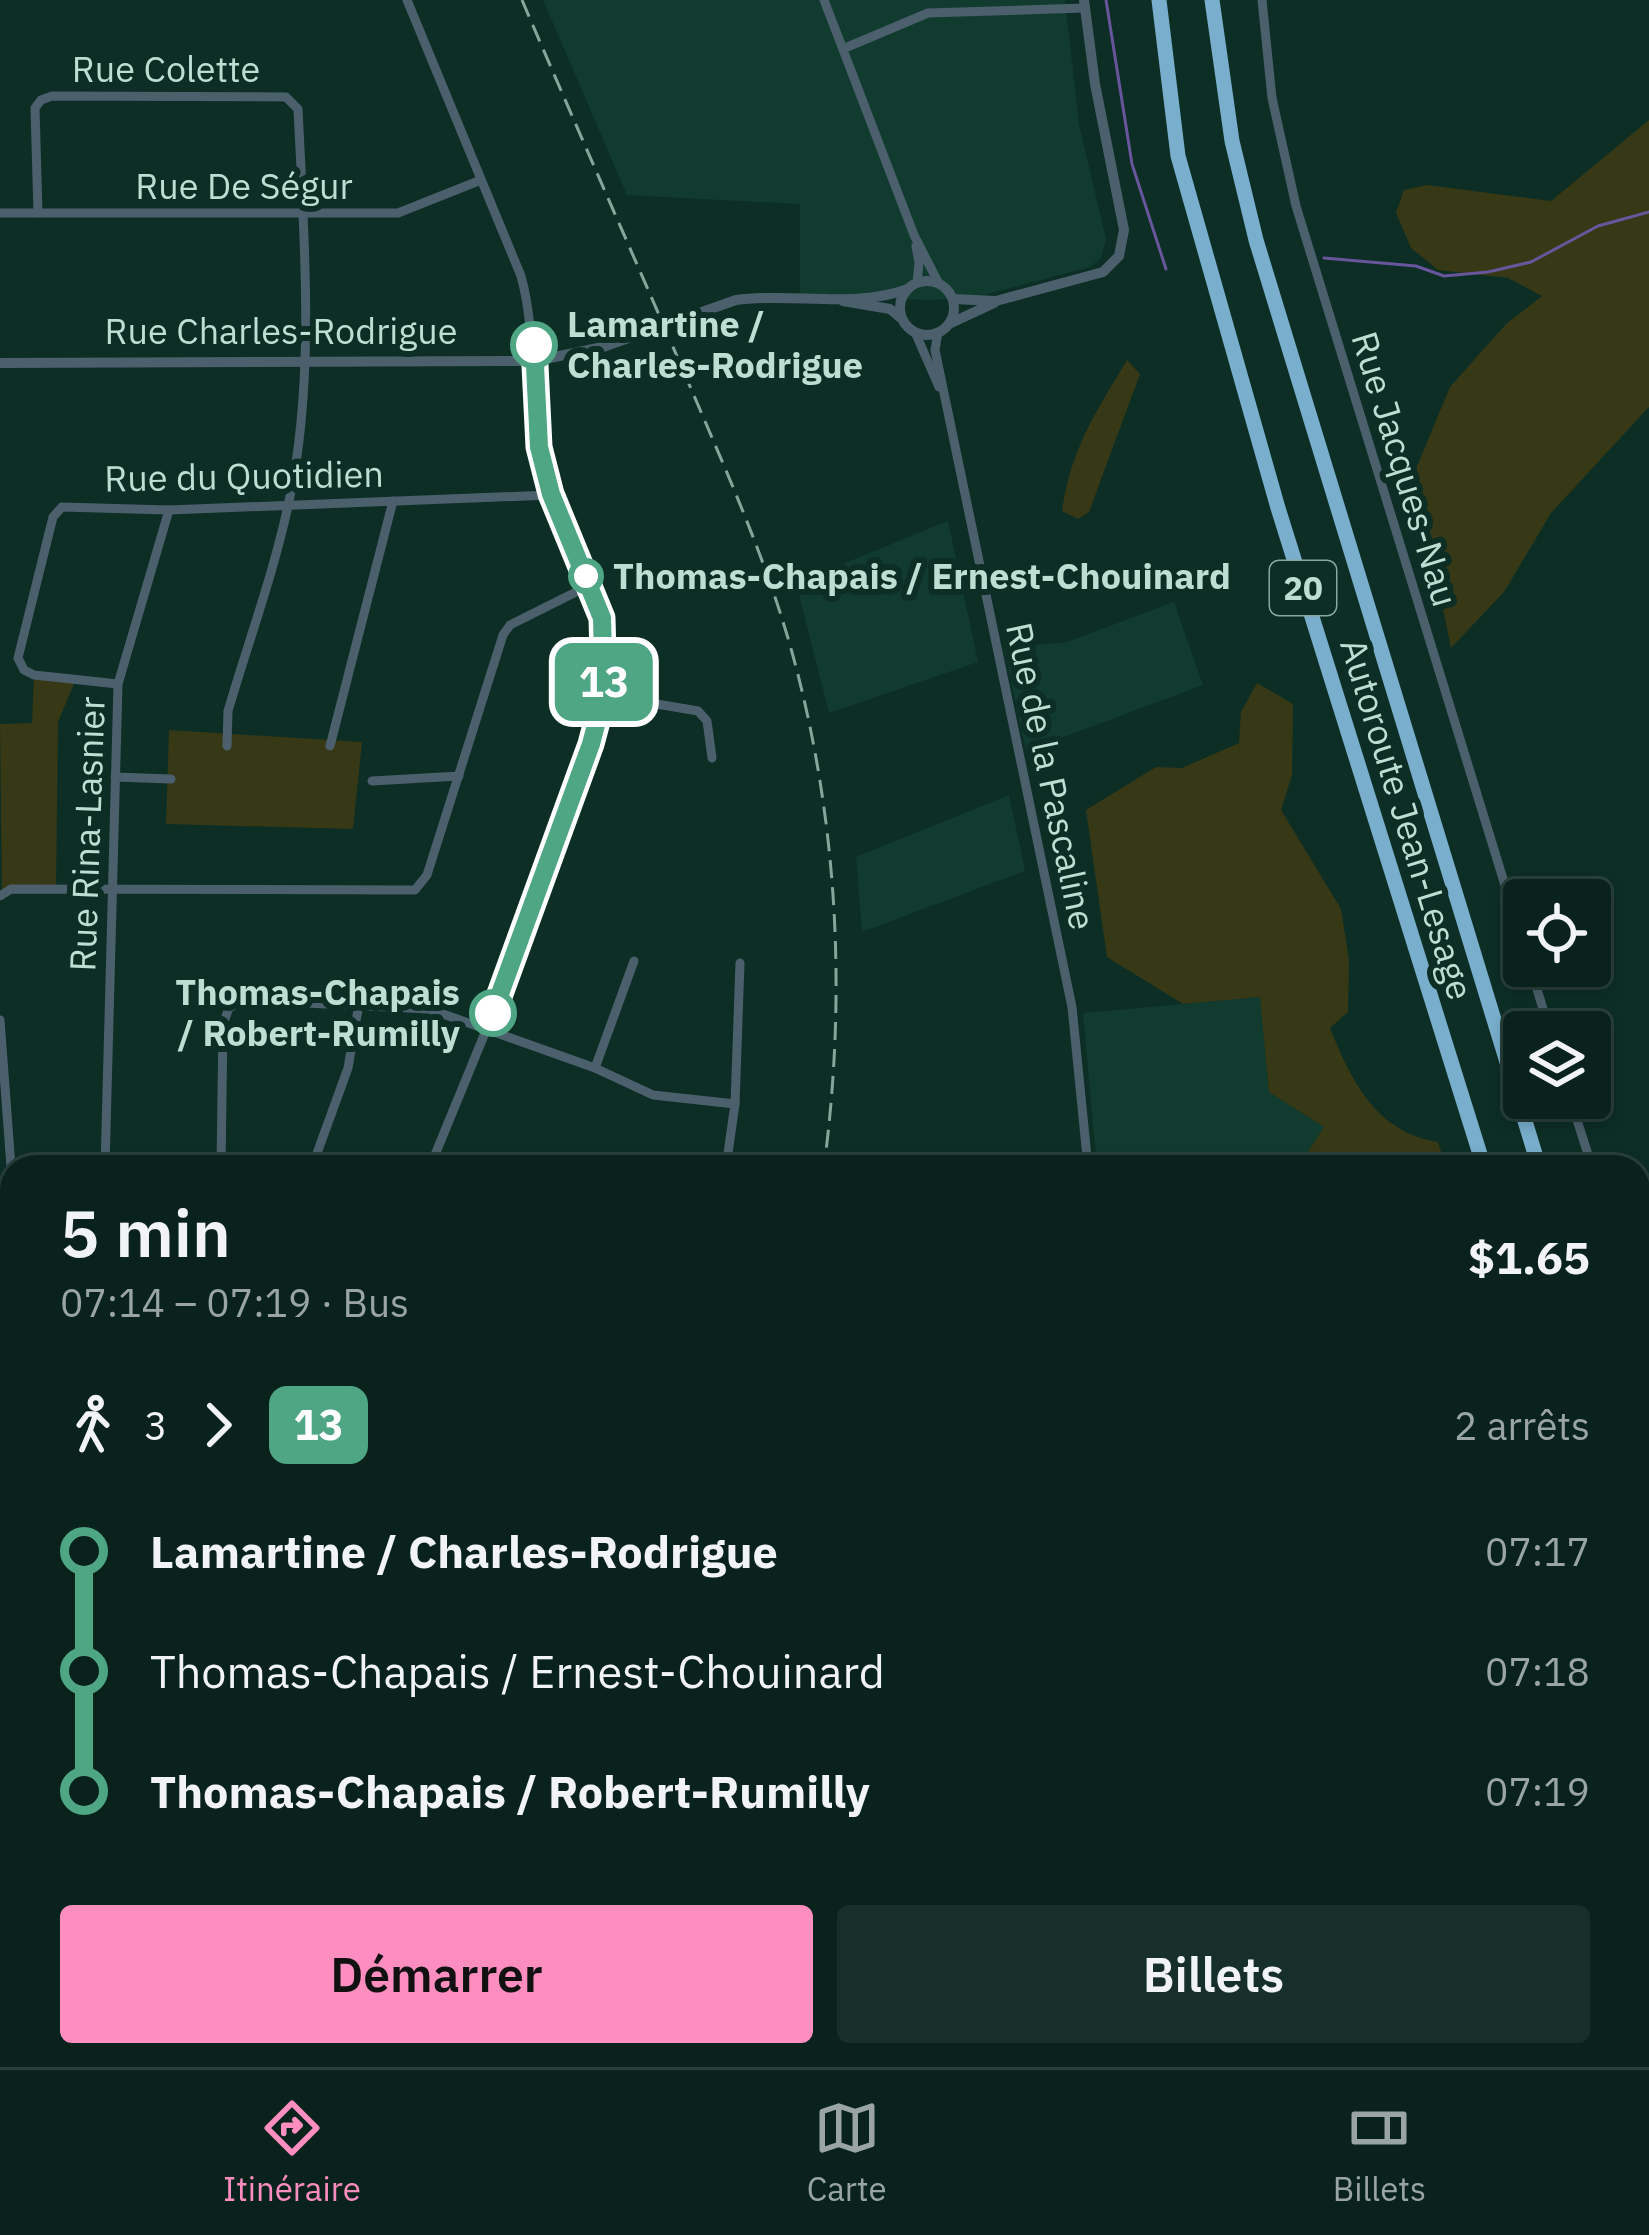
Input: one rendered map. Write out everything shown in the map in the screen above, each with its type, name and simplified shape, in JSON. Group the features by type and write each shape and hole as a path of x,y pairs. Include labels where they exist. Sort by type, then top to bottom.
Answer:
{"highway":[{"name":"Autoroute Jean-Lesage","path":"1159,0 1178,156 1278,508 1480,1155"},
{"name":"Autoroute Jean-Lesage","path":"1212,0 1232,142 1256,240 1535,1155"}],"street":[{"path":"406,0 521,276 530,309 539,447 551,494 602,618 604,695 591,744 488,1028 435,1155"},
{"path":"824,0 914,235 938,282 953,299 954,314 944,328"},
{"name":"Rue Jacques-Nau","path":"1262,0 1272,98 1296,206 1503,879"},
{"path":"845,49 928,14 1085,4 1095,84 1124,230 1119,256 1103,272 996,301 944,328 915,332 902,319 901,301 920,262 914,235"},
{"name":"Rue Colette","path":"38,213 34,108 52,95 286,97 298,110 303,213"},
{"name":"Rue De Ségur","path":"0,213 398,214 481,180"},
{"path":"227,746 229,711 288,506 299,433 303,213"},
{"path":"912,286 938,282"},
{"name":"Rue Charles-Rodrigue","path":"0,363 535,361 603,347 736,300 840,300 881,296 912,286"},
{"path":"953,299 996,301"},
{"name":"Rue Charles-Rodrigue","path":"840,300 890,309 902,319"},
{"name":"Rue de la Pascaline","path":"944,328 935,350 1072,1007 1087,1155"},
{"name":"Rue de la Pascaline","path":"915,332 949,415"},
{"name":"Rue du Quotidien","path":"118,684 34,675 24,670 18,658 53,517 62,507 169,510 551,494"},
{"path":"330,746 393,501"},
{"name":"Rue Rina-Lasnier","path":"105,1155 118,684 169,510"},
{"path":"0,896 11,889 416,890 427,875 503,634 510,625 590,585"},
{"path":"604,695 698,711 706,721 712,758"},
{"path":"372,781 459,776"},
{"path":"115,777 171,779"},
{"path":"595,1068 634,961"},
{"path":"728,1155 740,963"},
{"path":"221,1155 223,1024 229,1008 244,1000 429,1009 595,1068 653,1095 734,1104"},
{"path":"316,1155 348,1068 359,1004"},
{"path":"0,1020 10,1155"},
{"path":"1577,1119 1588,1155"}],"shaded area":[{"path":"543,0 1065,0 1079,124 1106,239 1101,258 1090,267 976,297 929,300 800,293 800,204 627,195"},
{"path":"1649,120 1649,407 1551,513 1504,592 1451,648 1415,471 1450,387 1506,324 1542,296 1508,278 1438,270 1411,248 1396,213 1404,190 1427,185 1551,201"},
{"path":"1127,360 1140,374 1089,512 1078,519 1062,511 1071,468"},
{"path":"948,521 978,662 829,713 796,583"},
{"path":"1174,602 1203,685 1026,751 1004,648 1067,642"},
{"path":"34,675 76,679 58,722 56,890 2,894 0,724 32,723"},
{"path":"1257,683 1293,704 1292,775 1281,810 1341,909 1349,960 1348,1012 1330,1028 1369,1102 1398,1128 1438,1142 1442,1155 1306,1155 1324,1127 1269,1092 1260,997 1183,1004 1107,957 1086,810 1156,767 1182,768 1239,743 1241,712"},
{"path":"169,730 362,742 353,829 166,824"},
{"path":"1009,795 1025,871 862,932 856,857"},
{"path":"1261,997 1269,1092 1324,1127 1306,1155 1096,1155 1083,1013"}],"waterway":[{"path":"1106,0 1132,164 1166,269"},
{"path":"1324,258 1416,266 1444,276 1488,272 1531,262 1598,226 1649,212"}],"railway":[{"path":"522,0 732,485 790,645 819,774 834,904 835,1036 825,1155"}],"bus line":[{"name":"13","path":"493,1013 591,744 604,695 602,618 551,494 539,447 534,345"}],"place":[{"name":"Lamartine / Charles-Rodrigue","path":"534,345"},
{"name":"Thomas-Chapais / Ernest-Chouinard","path":"586,576"},
{"name":"Thomas-Chapais / Robert-Rumilly","path":"493,1013"}]}
